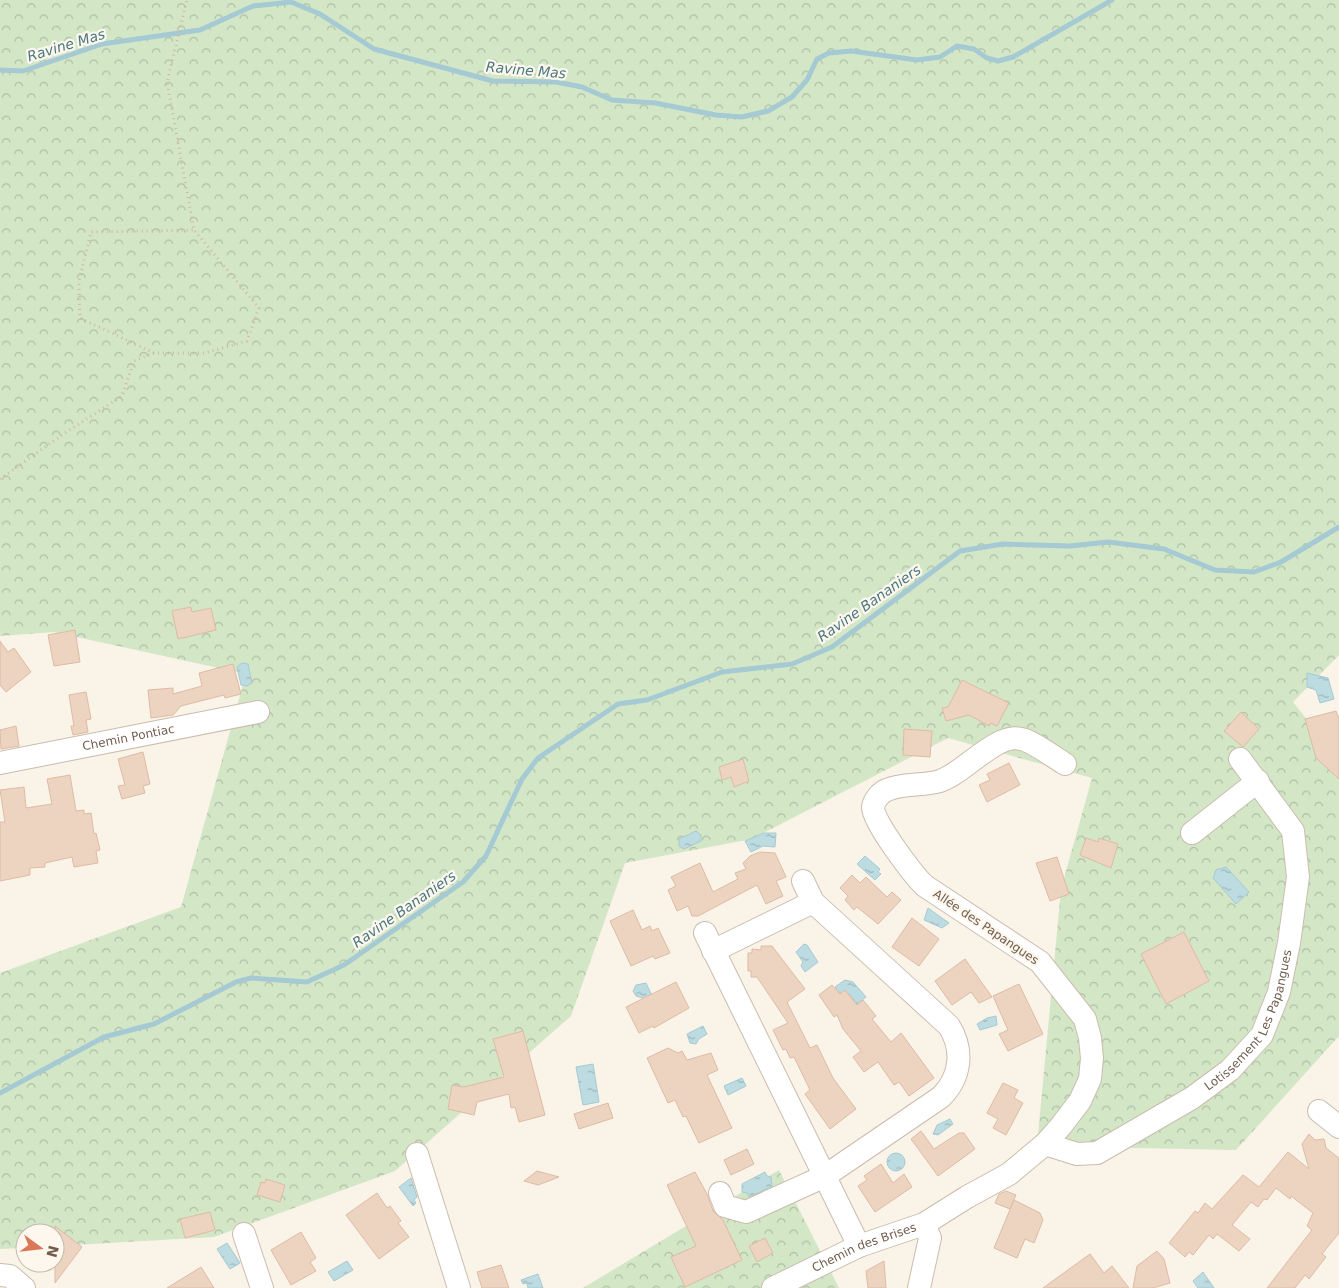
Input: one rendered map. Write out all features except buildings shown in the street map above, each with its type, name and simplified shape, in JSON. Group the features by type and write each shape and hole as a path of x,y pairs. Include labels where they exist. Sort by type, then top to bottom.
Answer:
{"street":[{"name":"Chemin Pontiac","path":"0,763 258,712"},
{"name":"Allée des Papangues","path":"924,1224 1009,1174 1045,1144 1080,1101 1090,1079 1092,1051 1084,1019 1040,962 920,882 874,816 873,807 876,798 887,790 940,781 956,773 994,744 1006,738 1029,741 1065,764"},
{"name":"Lotissement Les Papangues","path":"1045,1144 1077,1154 1097,1153 1192,1098 1230,1070 1262,1035 1279,992 1289,943 1298,877 1293,831 1240,758"},
{"path":"1192,833 1258,781"},
{"path":"720,1193 725,1206 746,1212 824,1176 941,1097 950,1088 959,1063 955,1036 941,1018 813,902 803,881"},
{"path":"813,902 709,942 859,1246"},
{"path":"1319,1111 1339,1127"},
{"path":"417,1154 459,1288"},
{"name":"Chemin des Brises","path":"773,1288 859,1246 924,1224 930,1238 919,1288"},
{"path":"244,1234 262,1288"},
{"path":"0,1275 10,1276 24,1288"}],"path":[{"path":"0,479 65,432 122,396 134,361 154,353 205,353 247,341 259,308 194,230 167,82 187,0"},
{"path":"154,353 80,318 79,281 91,232 194,230"}],"green space":[{"path":"0,0 1339,0 1339,655 1293,702 1339,760 1339,1036 1236,1150 1037,1146 1061,889 1092,778 948,738 752,839 625,863 571,1016 395,1171 214,1237 65,1245 65,1223 15,1223 15,1248 0,1249 0,973 181,907 246,674 54,632 0,636"},
{"path":"779,1170 839,1288 583,1288"}],"water":[{"path":"242,663 248,664 252,683 247,686 241,685 237,667"},
{"path":"1307,673 1328,678 1334,699 1320,703 1316,690 1307,687"},
{"path":"696,831 701,835 701,841 684,849 679,846 679,839"},
{"path":"764,833 776,833 775,847 763,846 751,852 745,841"},
{"path":"865,856 880,869 878,872 881,874 875,880 857,864"},
{"path":"1226,867 1249,892 1236,904 1213,878 1216,870"},
{"path":"928,908 949,923 942,928 924,920"},
{"path":"804,944 807,945 818,962 805,972 801,966 803,962 796,952"},
{"path":"845,980 853,982 866,997 857,1004 849,994 843,996 835,987"},
{"path":"646,983 658,1008 650,1012 643,998 636,996 633,991 636,985"},
{"path":"996,1016 997,1025 980,1030 977,1024 987,1018"},
{"path":"703,1026 707,1034 699,1039 696,1044 690,1043 687,1034"},
{"path":"593,1064 599,1102 583,1105 576,1067"},
{"path":"742,1078 746,1086 728,1095 724,1086"},
{"path":"950,1119 953,1124 938,1135 933,1134 937,1125"},
{"path":"892,1153 900,1153 905,1158 903,1169 892,1171 887,1166 887,1158"},
{"path":"765,1172 767,1176 771,1177 772,1186 749,1197 747,1193 742,1192 742,1184"},
{"path":"411,1178 417,1197 414,1200 416,1203 413,1206 399,1187"},
{"path":"227,1243 240,1263 230,1269 217,1249"},
{"path":"347,1261 353,1270 334,1281 328,1272"},
{"path":"1203,1272 1214,1288 1198,1288 1193,1281"},
{"path":"538,1274 543,1288 528,1288 527,1283 523,1284 521,1280"}],"waterway":[{"name":"Ravine Mas","path":"0,70 23,71 102,44 200,30 253,6 291,2 320,14 374,49 493,81 556,82 582,87 612,100 655,103 716,115 742,117 768,111 792,97 807,80 817,59 829,53 851,51 917,60 940,57 957,46 974,49 987,58 998,61 1013,57 1112,0"},
{"name":"Ravine Bananiers","path":"0,1093 104,1037 154,1024 236,982 251,978 307,982 344,965 463,882 486,856 522,779 538,758 618,704 647,700 722,672 792,664 832,647 960,551 1003,544 1070,546 1108,542 1164,549 1215,570 1254,572 1281,562 1339,527"}]}
